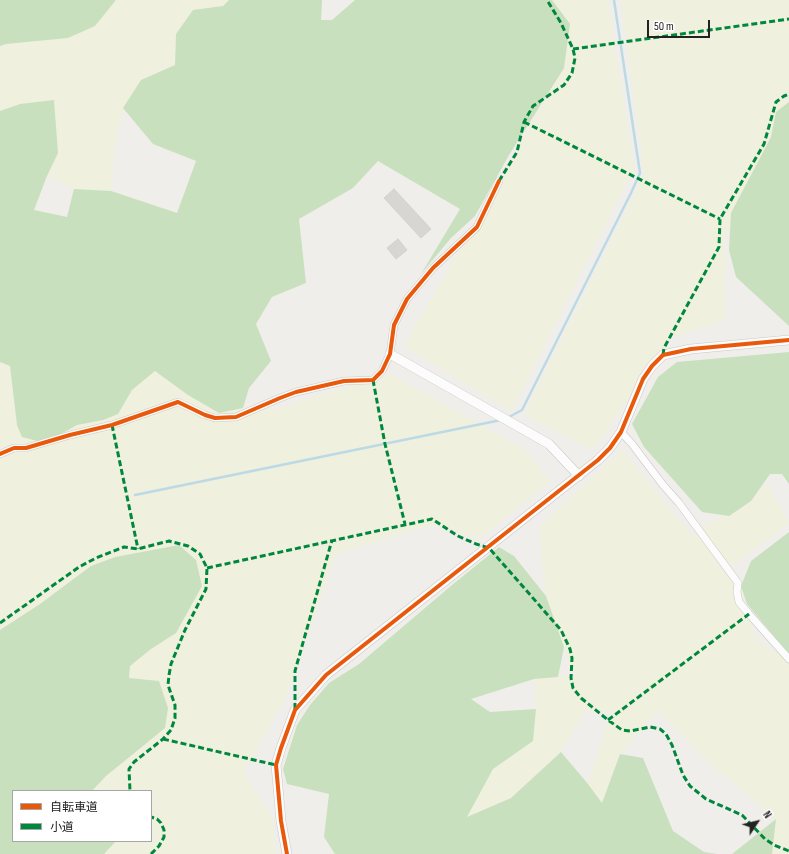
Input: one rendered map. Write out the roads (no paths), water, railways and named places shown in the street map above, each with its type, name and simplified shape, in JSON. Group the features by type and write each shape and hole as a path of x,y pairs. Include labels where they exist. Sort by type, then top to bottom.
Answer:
{"street":[{"path":"0,454 14,448 26,448 112,425 178,402 206,416 215,418 236,417 296,392 344,382 373,380 382,371 390,354 394,325 407,299 433,268 477,227 500,181"},
{"path":"287,854 280,813 276,765 295,710 326,675 598,460 610,448 621,432 643,379 652,366 663,355 692,349 789,340"},
{"path":"390,354 549,444 579,476"},
{"path":"621,432 679,503 738,583 737,592 739,602 789,659"}],"waterway":[{"path":"507,418 522,410 640,173 614,0"},
{"path":"135,495 501,420"}]}
